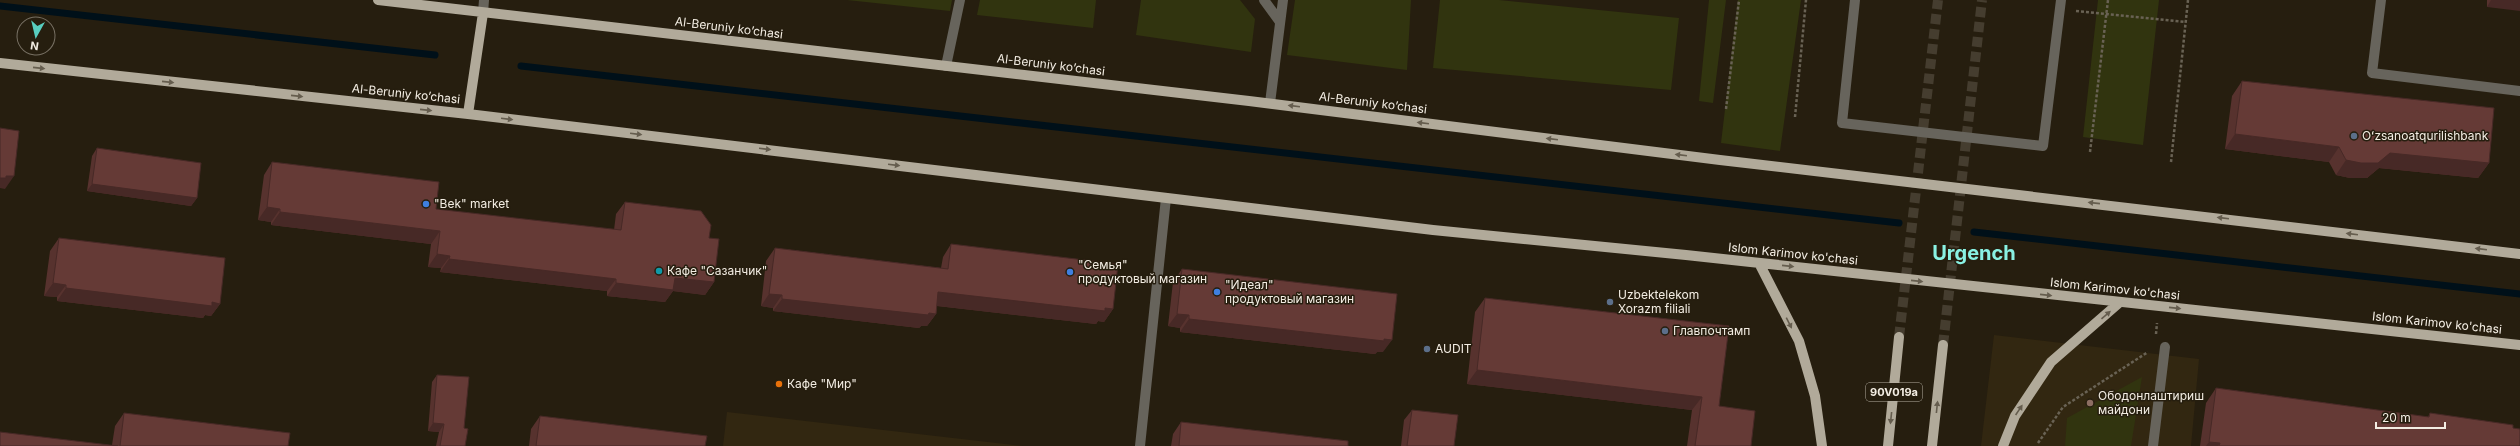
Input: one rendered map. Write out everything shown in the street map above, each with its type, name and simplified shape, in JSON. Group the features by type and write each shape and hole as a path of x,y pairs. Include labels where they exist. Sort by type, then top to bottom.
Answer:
{"main road":[{"name":"Al-Beruniy ko’chasi","path":"378,0 1270,103 1720,160 2520,254"},
{"path":"468,114 483,12"},
{"name":"Al-Beruniy ko’chasi","path":"0,63 468,114 1433,230 1707,257"},
{"name":"Islom Karimov ko'chasi","path":"1707,257 2520,345"},
{"path":"1759,263 1799,341 1815,396 1822,446"},
{"path":"2003,446 2015,416 2051,362 2120,302"},
{"name":"90V019a","path":"1888,446 1900,337"},
{"name":"90V019a","path":"1932,446 1943,345"}],"street":[{"path":"483,12 484,0"},
{"path":"946,66 960,0"},
{"path":"1264,0 1280,22"},
{"path":"1270,103 1283,0"},
{"path":"1855,0 1842,123 2043,146 2061,4"},
{"path":"2382,0 2372,73 2520,91"},
{"path":"1140,446 1166,198"},
{"path":"2153,446 2165,347"}],"path":[{"path":"1726,109 1739,0"},
{"path":"1795,117 1806,0"},
{"path":"2090,152 2108,0"},
{"path":"2171,162 2188,0"},
{"path":"2061,4 2106,14 2185,22"},
{"path":"2155,341 2159,307"},
{"path":"2038,443 2063,407 2154,347"}],"shaded area":[{"name":"Ободонлаштириш майдони","path":"1994,335 2199,359 2191,446 1981,446"},
{"path":"727,412 1023,446 723,446"}],"green space":[{"path":"847,0 952,0 950,11"},
{"path":"980,0 1096,0 1093,28 977,15"},
{"path":"1141,0 1240,0 1255,19 1251,52 1136,35"},
{"path":"1295,0 1411,0 1407,70 1287,55"},
{"path":"1440,0 1499,0 1679,18 1671,90 1433,68"},
{"path":"1709,0 1726,0 1713,103 1699,101"},
{"path":"1738,0 1801,0 1780,151 1721,143"},
{"path":"2098,0 2159,0 2143,145 2083,137"},
{"path":"2142,377 2131,446 2065,446 2067,418"}],"building":[{"name":"Oʻzsanoatqurilishbank","path":"2242,81 2494,108 2489,163 2390,153 2378,163 2361,163 2346,160 2339,147 2235,134"},
{"path":"0,128 19,131 14,176 6,176 6,178 0,178"},
{"path":"97,148 201,163 197,198 92,184"},
{"path":"272,162 439,182 436,209 621,230 625,202 701,211 711,225 709,238 719,239 714,282 675,278 673,290 616,283 616,279 449,259 450,256 437,254 440,231 280,212 280,209 267,207"},
{"path":"59,238 225,258 220,304 212,302 212,306 66,288 66,285 53,283"},
{"path":"951,244 1118,264 1113,309 1105,308 1105,311 938,292 936,314 929,313 928,315 782,299 782,295 769,294 775,248 948,269"},
{"path":"1182,269 1397,294 1392,340 1384,339 1384,341 1189,319 1189,315 1177,314"},
{"path":"1485,298 1729,326 1719,406 1755,411 1751,446 1695,446 1702,397 1477,370"},
{"path":"437,375 469,377 464,428 468,429 465,446 440,446 444,424 433,423"},
{"path":"2216,388 2429,417 2430,413 2513,425 2513,428 2520,429 2520,446 2219,446 2220,443 2209,442"},
{"path":"1412,410 1458,415 1454,446 1407,446"},
{"path":"124,413 290,433 288,446 120,446"},
{"path":"540,416 707,436 705,446 536,446"},
{"path":"1181,422 1348,441 1348,446 1179,446"},
{"path":"0,432 118,446 0,446"}],"waterway":[{"path":"0,6 435,55"},
{"path":"521,66 1899,223"},
{"path":"1974,232 2520,294"}],"tunnel":[{"path":"1899,337 1938,0"},
{"path":"1943,345 1982,0"}],"place":[{"name":"Oʻzsanoatqurilishbank","path":"2354,136"},
{"name":"\"Bek\" market","path":"426,204"},
{"name":"Кафе \"Сазанчик\"","path":"659,271"},
{"name":"\"Семья\" продуктовый магазин","path":"1070,272"},
{"name":"\"Идеал\" продуктовый магазин","path":"1217,292"},
{"name":"Uzbektelekom Xorazm filiali","path":"1610,302"},
{"name":"Главпочтамп","path":"1665,331"},
{"name":"AUDIT","path":"1427,349"},
{"name":"Кафе \"Мир\"","path":"779,384"},
{"name":"Ободонлаштириш майдони","path":"2090,403"}],"district":[{"name":"Urgench","path":"1974,253"}]}
